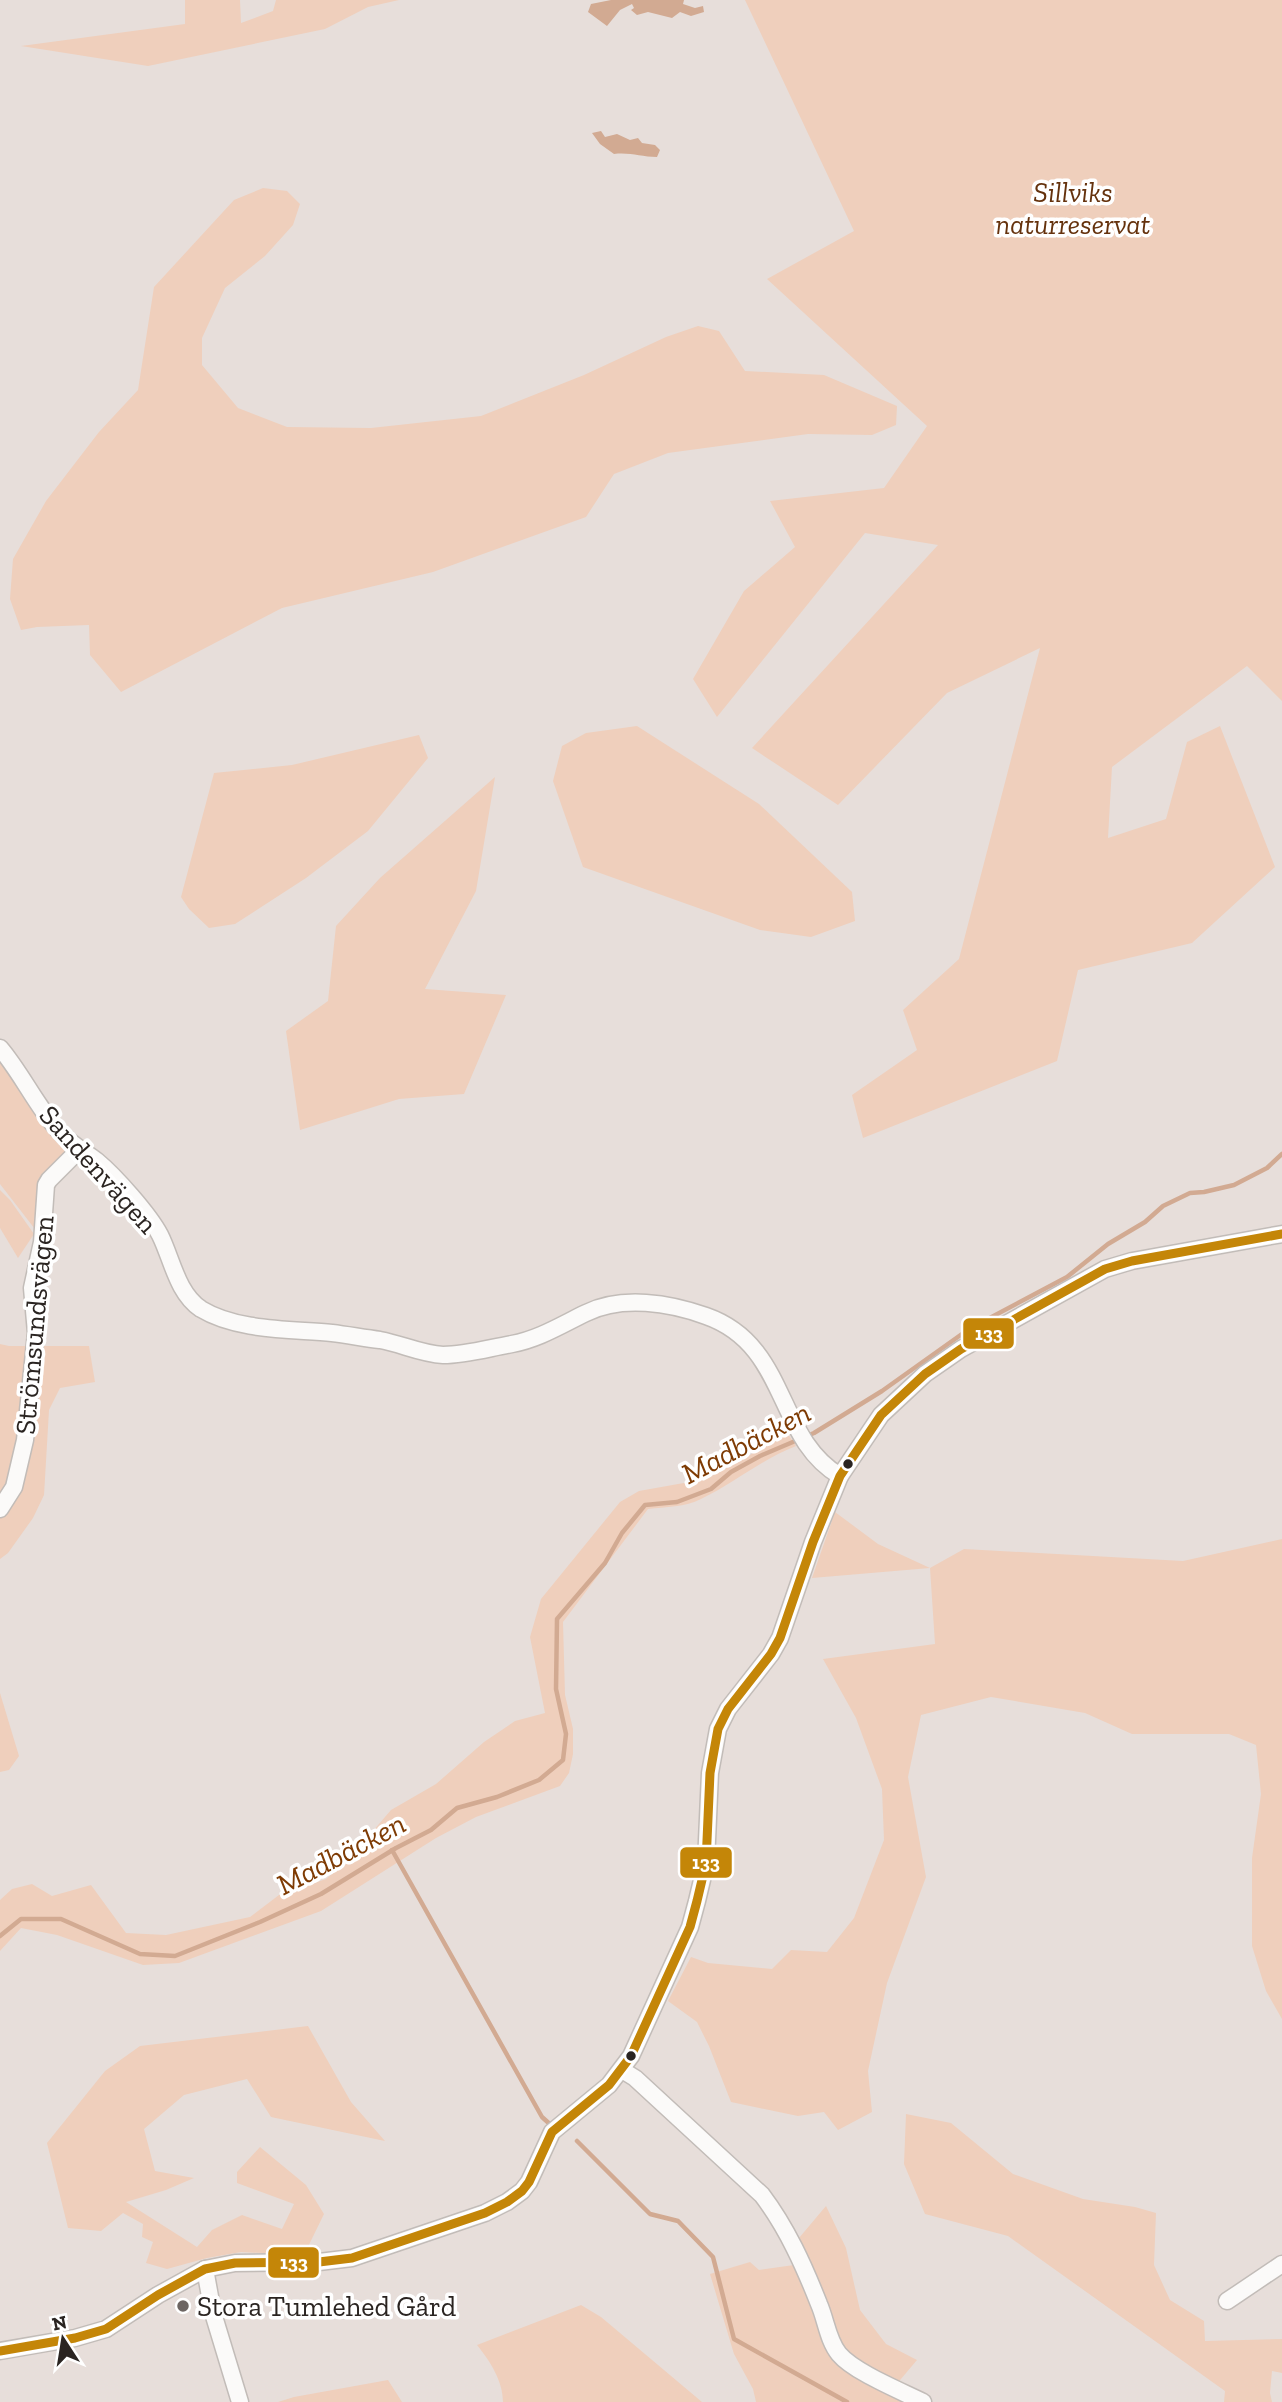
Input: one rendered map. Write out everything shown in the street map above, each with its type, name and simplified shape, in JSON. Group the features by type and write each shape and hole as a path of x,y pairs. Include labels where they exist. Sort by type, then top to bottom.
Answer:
{"street":[{"name":"Sandenvägen","path":"0,1048 63,1135 110,1173 159,1233 184,1291 201,1309 240,1322 274,1329 358,1337 384,1341 429,1354 447,1355 524,1342 601,1306 647,1303 687,1311 725,1324 747,1341 769,1370 805,1441 820,1462 841,1476"},
{"name":"Strömsundsvägen","path":"0,1509 14,1487 25,1440 36,1333 32,1288 42,1242 46,1185 80,1149"},
{"path":"0,2351 75,2338 106,2329 158,2295 205,2269 235,2263 319,2262 352,2258 485,2213 506,2203 522,2191 529,2182 552,2132 609,2085 622,2070 637,2044 694,1914 706,1863 710,1773 718,1729 728,1709 771,1654 780,1638 813,1542 841,1476 881,1415 925,1374 971,1344 1105,1269 1132,1261 1282,1234"},
{"path":"622,2070 635,2078 762,2195 774,2210 798,2255 839,2354 853,2366 923,2402"},
{"path":"1227,2301 1282,2264"},
{"path":"205,2269 213,2313 240,2402"}],"green space":[{"path":"185,0 240,0 241,23 273,11 276,0 399,0 368,7 325,29 148,66 21,46 185,24"},
{"name":"Sillviks naturreservat","path":"745,0 1282,0 1282,701 1247,666 1112,767 1108,838 1166,819 1187,742 1220,726 1275,867 1192,943 1078,970 1057,1061 863,1138 852,1095 917,1050 903,1010 959,959 1040,648 947,693 838,805 752,748 938,545 865,533 717,717 693,679 744,591 795,547 770,501 884,488 927,426 767,279 854,231"},
{"path":"263,188 287,191 300,204 293,225 265,256 225,288 202,338 202,365 238,408 287,427 371,428 481,416 698,326 719,331 745,371 824,375 897,406 896,425 872,435 808,434 668,453 614,474 586,517 433,572 282,608 121,692 90,655 89,625 21,630 10,599 13,559 46,501 99,432 138,390 154,287 234,200"},
{"path":"637,726 759,804 852,892 855,921 811,937 760,930 583,867 553,781 562,746 586,733"},
{"path":"419,735 428,758 368,831 306,878 235,924 209,928 189,909 181,897 214,773 292,765"},
{"path":"495,777 476,891 425,989 506,995 464,1094 399,1099 300,1130 286,1031 328,1001 336,926 380,878"},
{"path":"0,1055 66,1145 68,1154 41,1186 38,1233 0,1184"},
{"path":"0,1190 34,1234 18,1258 0,1228"},
{"path":"0,1344 89,1346 95,1382 60,1388 49,1410 44,1495 33,1518 8,1553 0,1559"},
{"path":"788,1434 796,1446 713,1493 688,1504 648,1509 563,1622 565,1695 573,1729 573,1754 569,1773 560,1786 476,1817 436,1838 321,1911 179,1963 143,1965 57,1935 21,1928 0,1951 0,1900 12,1889 32,1884 52,1896 91,1885 126,1933 166,1935 250,1917 279,1895 326,1879 348,1860 391,1810 436,1784 484,1742 515,1721 545,1713 530,1637 541,1599 620,1502 639,1491 706,1479"},
{"path":"835,1512 878,1544 930,1568 812,1578"},
{"path":"1282,1539 1282,2019 1266,1991 1252,1946 1252,1858 1261,1794 1256,1745 1229,1734 1132,1734 1085,1713 991,1697 921,1715 908,1777 926,1877 887,1983 868,2071 872,2112 838,2130 824,2112 798,2116 731,2102 697,2022 668,2001 691,1957 708,1963 772,1969 791,1950 827,1952 854,1918 884,1840 882,1789 856,1718 823,1659 935,1644 930,1568 964,1549 1183,1561"},
{"path":"0,1693 19,1756 9,1770 0,1772"},
{"path":"308,2026 351,2102 385,2141 271,2117 247,2079 184,2095 144,2129 155,2171 194,2178 126,2202 197,2247 212,2230 242,2215 282,2229 294,2204 237,2183 237,2172 260,2147 306,2185 324,2214 304,2255 241,2252 167,2269 146,2263 153,2242 142,2237 143,2224 123,2213 101,2231 68,2228 47,2143 105,2071 140,2046"},
{"path":"906,2114 951,2123 1013,2174 1083,2199 1156,2213 1154,2265 1170,2300 1204,2321 1205,2341 1282,2339 1282,2373 1272,2371 1272,2402 1224,2402 1225,2391 1008,2236 925,2214 904,2164"},
{"path":"826,2206 846,2248 860,2310 886,2344 917,2360 890,2392 903,2402 756,2402 753,2389 734,2354 710,2274 750,2262 759,2270 794,2265 788,2251"},
{"path":"581,2305 601,2317 702,2402 503,2402 501,2386 495,2372 477,2345"},
{"path":"388,2380 402,2402 278,2402 294,2397"}],"shaded area":[{"path":"611,0 684,0 683,4 695,8 703,6 704,12 691,16 680,12 672,18 648,12 637,15 631,10 634,8 632,4 620,10 607,26 588,12 591,4"},
{"path":"601,131 605,137 617,134 630,140 638,138 642,143 655,145 660,150 657,157 614,154 600,144 592,133"}],"waterway":[{"name":"Madbäcken","path":"0,1936 21,1919 61,1919 140,1954 175,1956 321,1894 431,1830 457,1808 497,1797 539,1780 563,1760 566,1734 556,1689 557,1619 605,1563 622,1533 645,1505 677,1502 711,1489 731,1472 760,1456 814,1433 882,1391 969,1329 1067,1277 1108,1244 1145,1222 1163,1206 1190,1193 1234,1185 1267,1168 1282,1154"},
{"path":"392,1850 542,2117 552,2126"},
{"path":"577,2141 650,2214 678,2221 713,2257 734,2339 847,2402"}],"transit line":[{"name":"133","path":"0,2351 75,2338 106,2329 158,2295 205,2269 235,2263 319,2262 352,2258 485,2213 522,2191 529,2182 552,2132 609,2085 631,2056 690,1927 697,1901 706,1863 710,1773 718,1729 728,1709 771,1654 780,1638 813,1542 840,1476 881,1415 925,1374 961,1349 1105,1269 1132,1261 1282,1234"}],"place":[{"name":"Stora Tumlehed Gård","path":"183,2306"}]}
